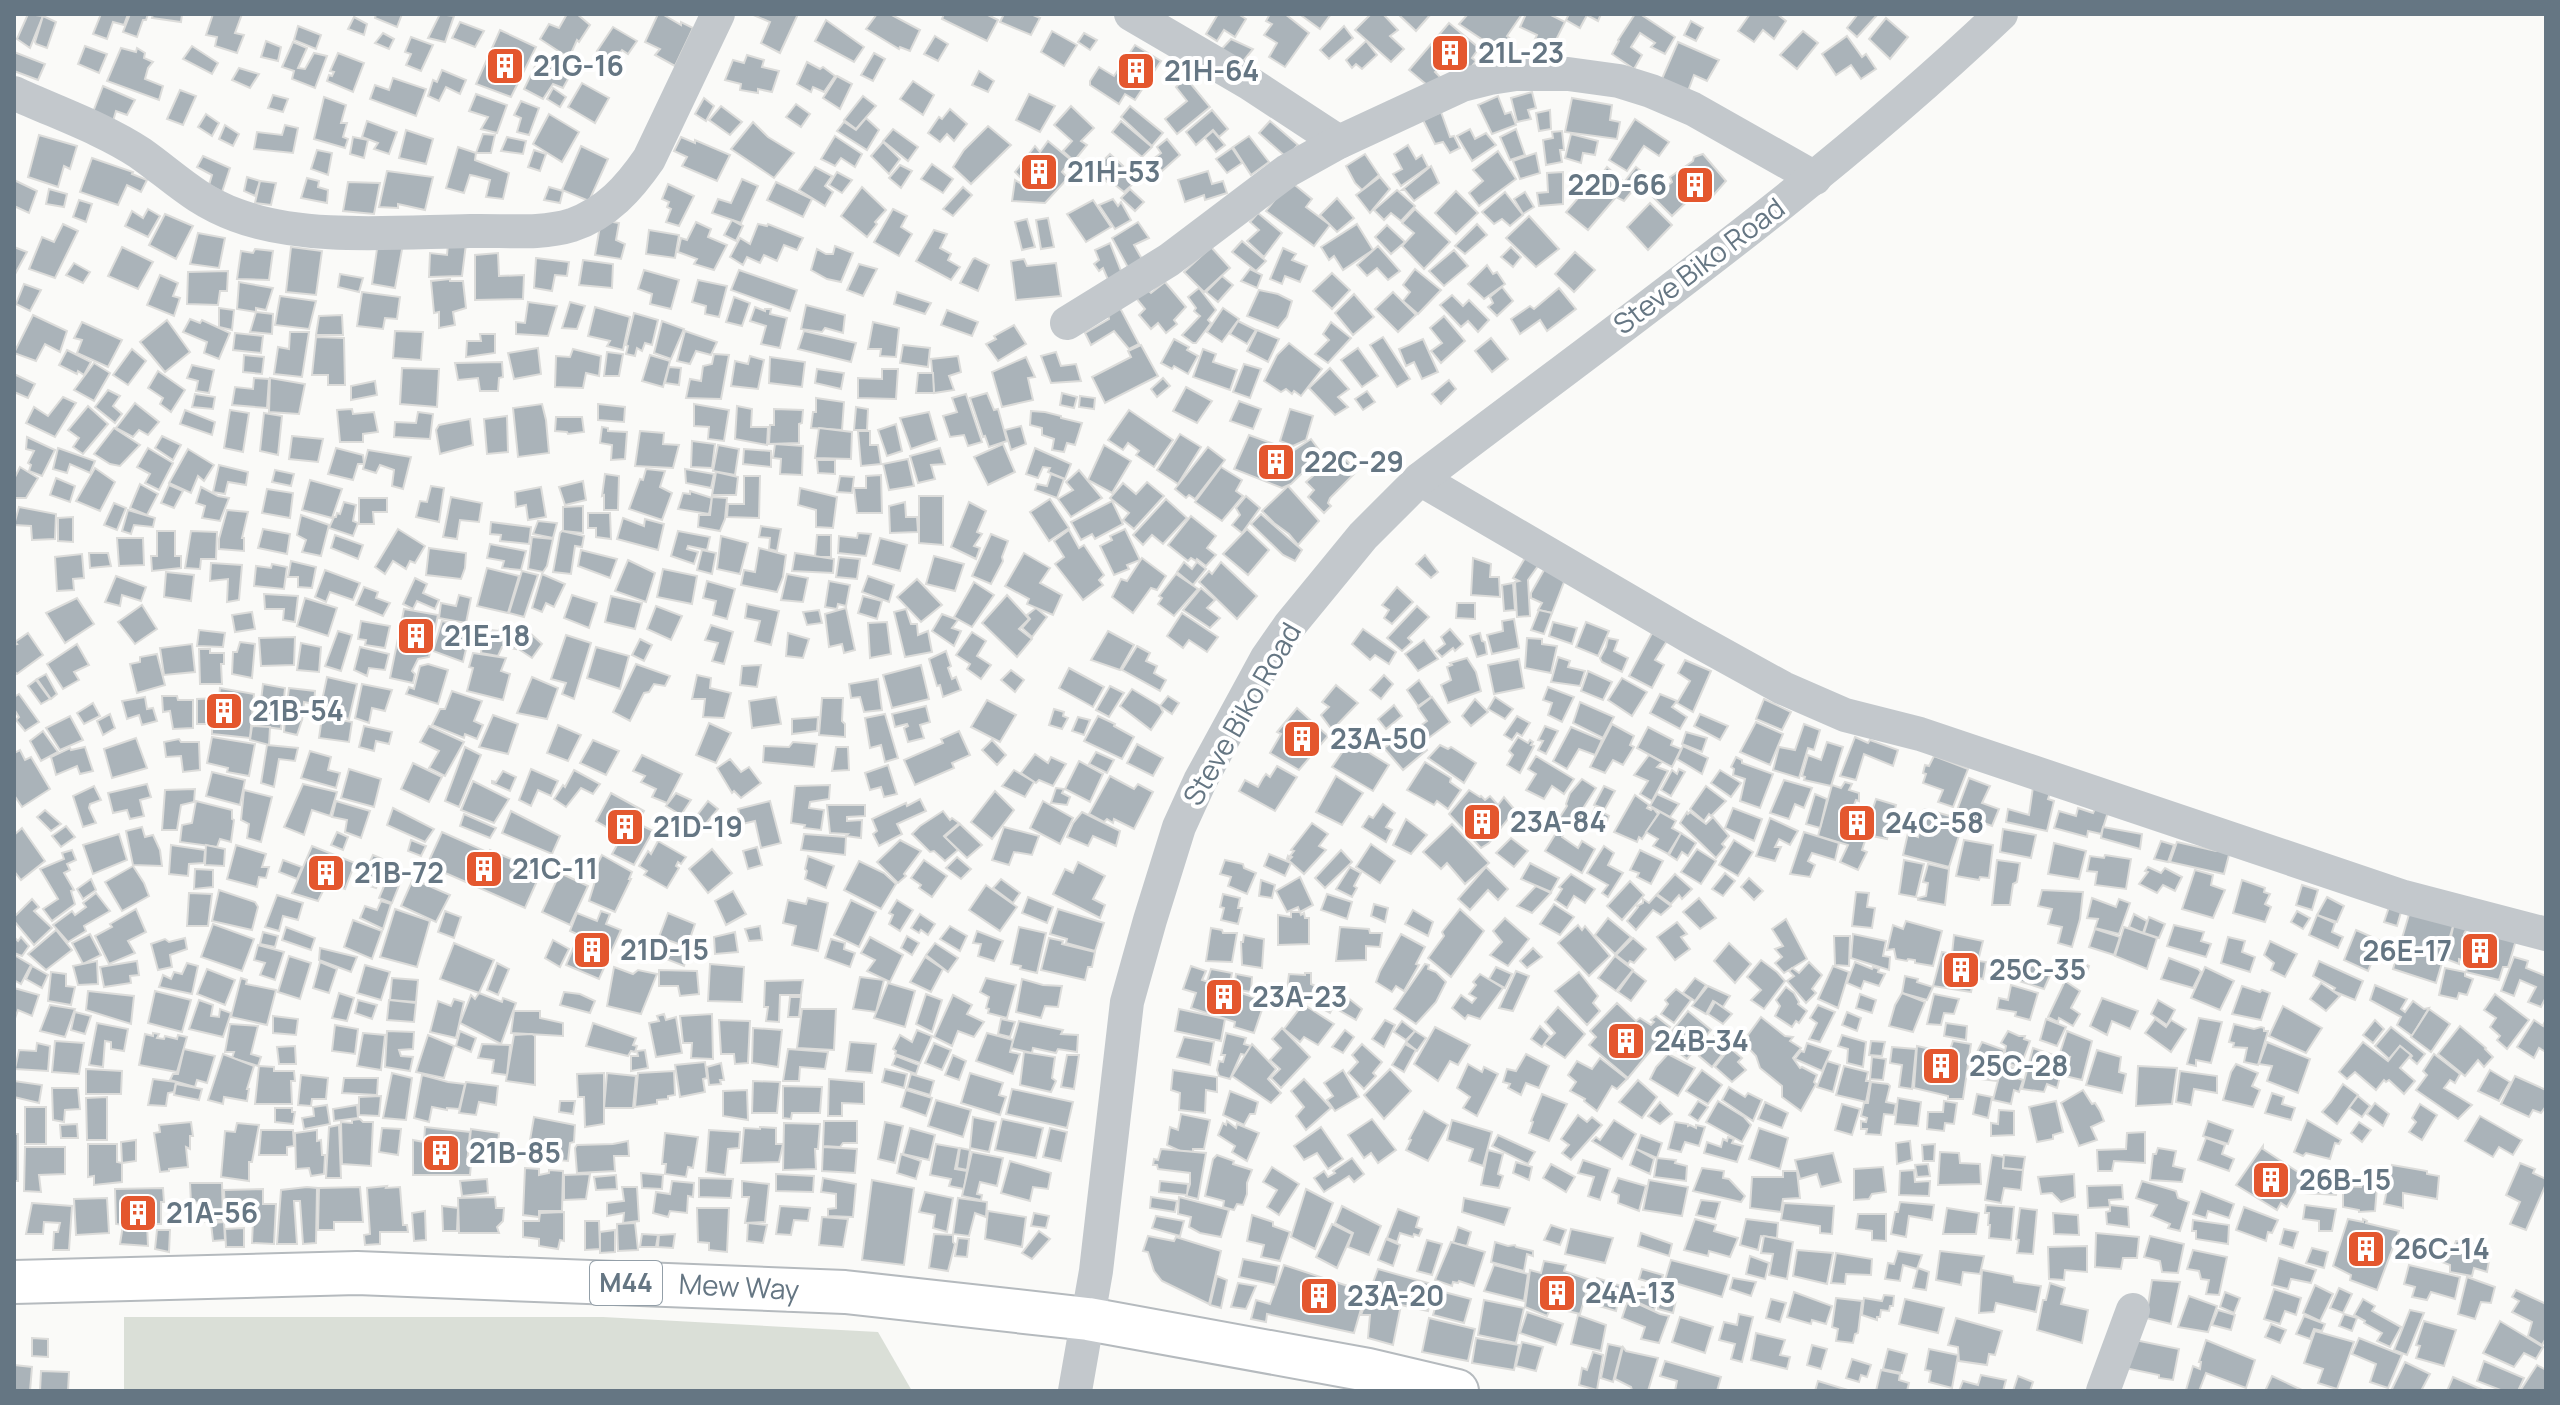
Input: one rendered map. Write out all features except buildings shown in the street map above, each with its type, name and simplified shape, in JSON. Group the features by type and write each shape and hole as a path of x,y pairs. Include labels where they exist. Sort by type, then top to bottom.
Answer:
{"main road":[{"name":"Mew Way","path":"14,1282 382,1274 845,1292 1088,1319 1368,1370 1457,1391"}],"street":[{"path":"14,93 115,139 140,153 198,198 257,222 291,228 367,232 550,230 587,219 627,189 649,159 718,14"},
{"path":"1131,14 1249,83 1339,142"},
{"name":"Steve Biko Road","path":"1075,1391 1096,1271 1127,1002 1179,827 1200,781 1267,658 1363,536 1420,479 1815,178 1892,115 2001,14"},
{"path":"1067,323 1169,260 1287,171 1339,142 1462,85 1516,74 1568,74 1619,81 1651,91 1693,109 1815,178"},
{"path":"1420,479 1687,635 1783,688 1845,715 1935,739 2404,897 2546,934"},
{"path":"2103,1391 2133,1310"}],"shaded area":[{"path":"124,1317 603,1317 878,1332 912,1391 124,1391"}],"place":[{"name":"21L-23","path":"1450,53"},
{"name":"21G-16","path":"505,66"},
{"name":"21H-64","path":"1136,71"},
{"name":"21H-53","path":"1039,172"},
{"name":"22D-66","path":"1695,185"},
{"name":"22C-29","path":"1276,462"},
{"name":"21E-18","path":"416,636"},
{"name":"21B-54","path":"224,711"},
{"name":"23A-50","path":"1302,739"},
{"name":"23A-84","path":"1482,822"},
{"name":"24C-58","path":"1857,823"},
{"name":"21D-19","path":"625,827"},
{"name":"21C-11","path":"484,869"},
{"name":"21B-72","path":"326,873"},
{"name":"21D-15","path":"592,950"},
{"name":"26E-17","path":"2480,951"},
{"name":"25C-35","path":"1961,970"},
{"name":"23A-23","path":"1224,997"},
{"name":"24B-34","path":"1626,1041"},
{"name":"25C-28","path":"1941,1066"},
{"name":"21B-85","path":"441,1153"},
{"name":"26B-15","path":"2271,1180"},
{"name":"21A-56","path":"138,1213"},
{"name":"26C-14","path":"2366,1249"},
{"name":"24A-13","path":"1557,1293"},
{"name":"23A-20","path":"1319,1296"}]}
